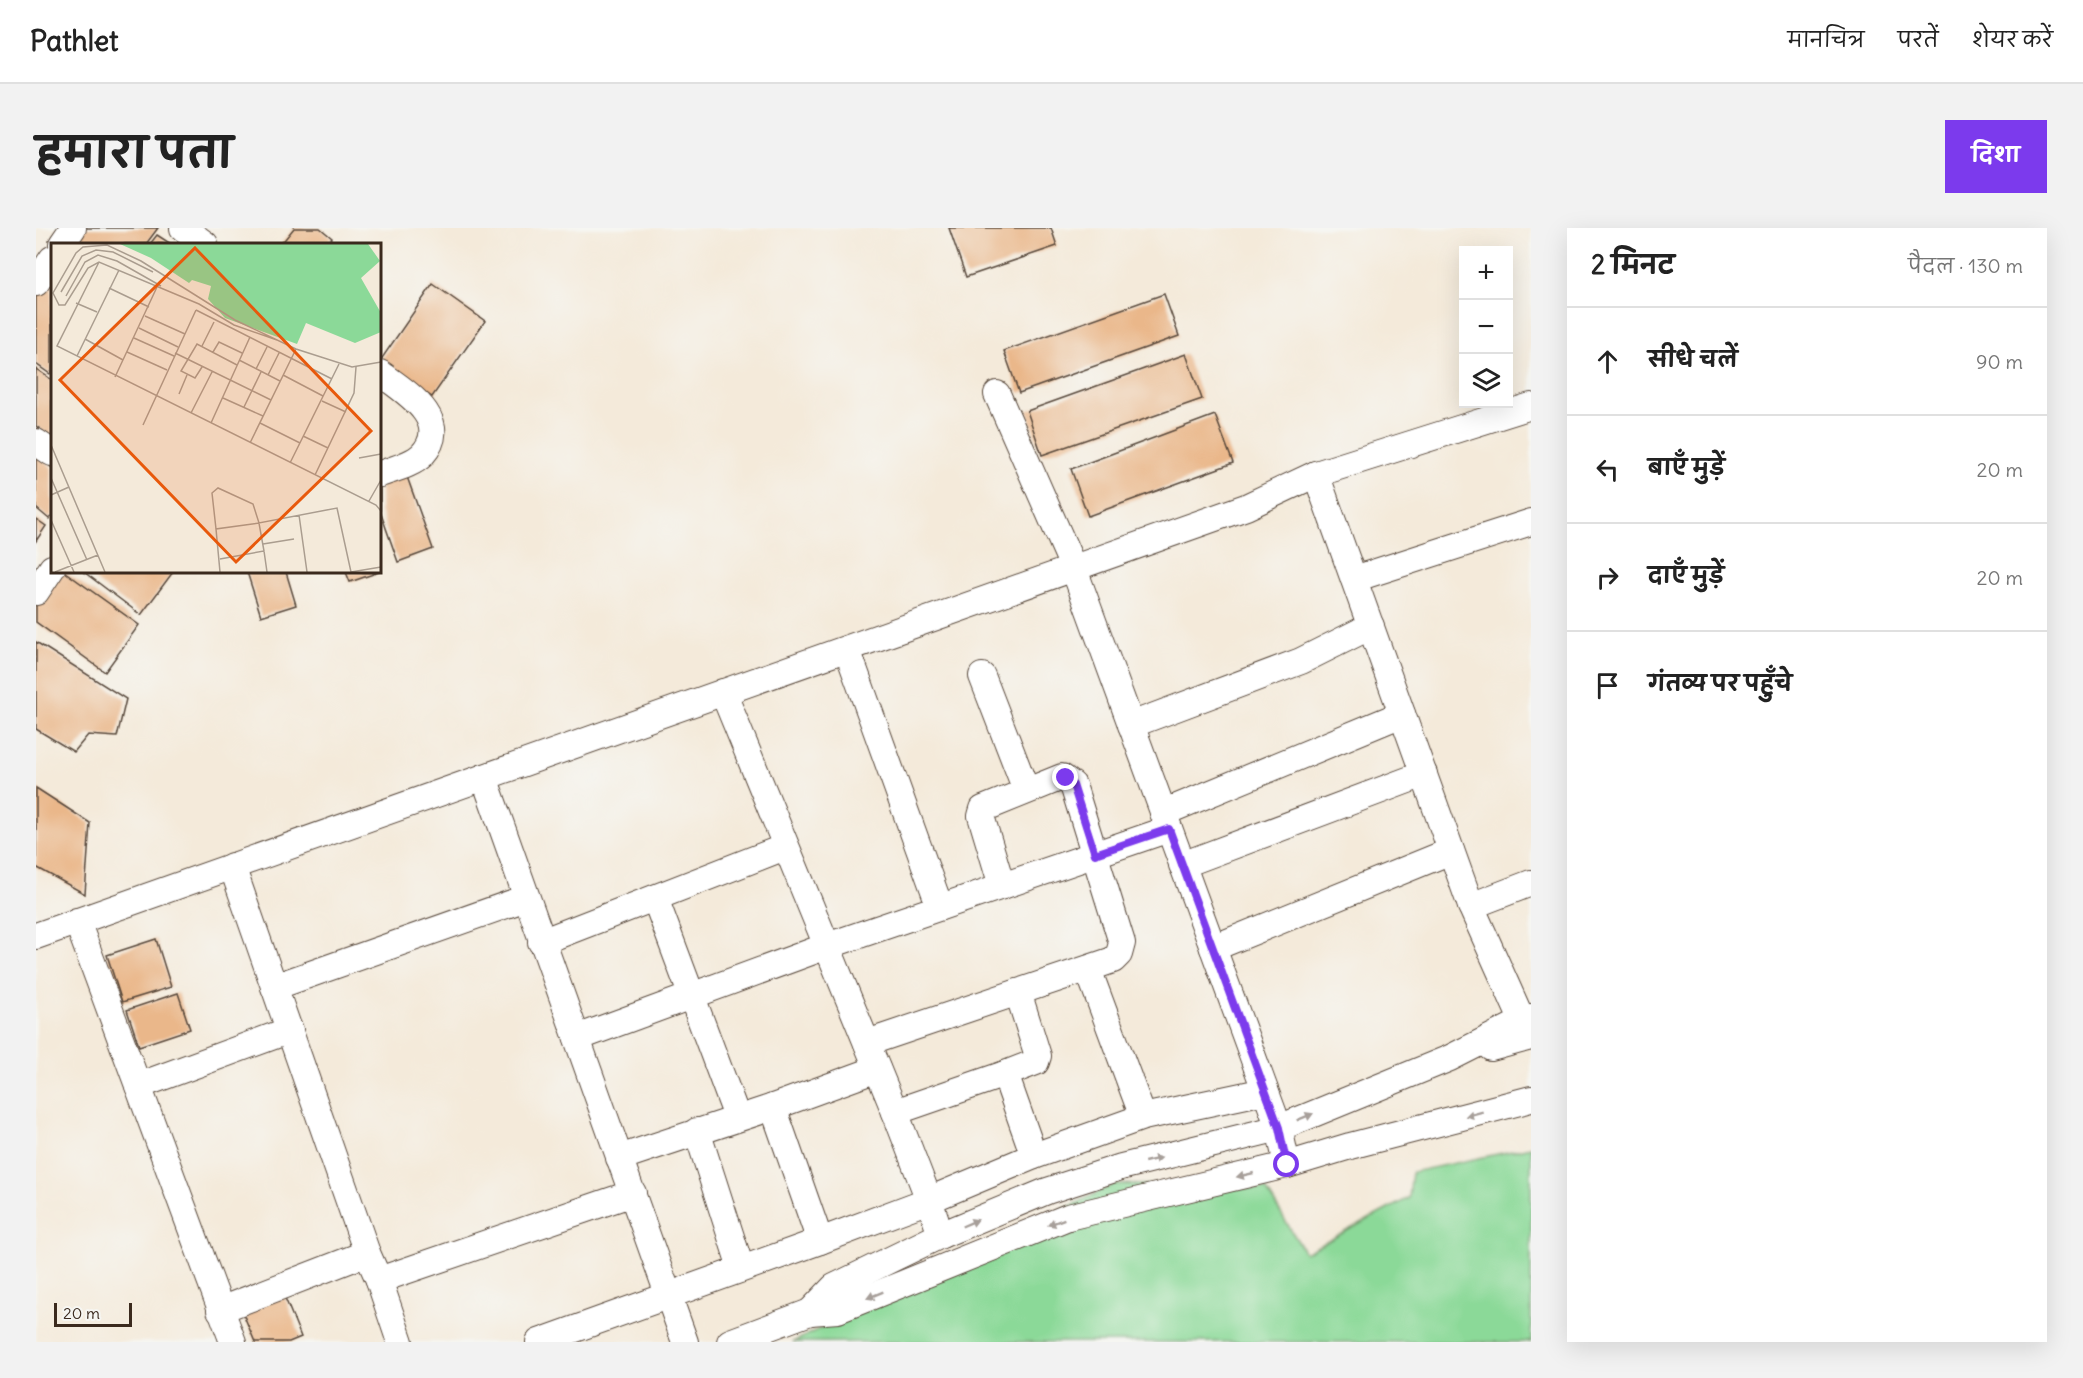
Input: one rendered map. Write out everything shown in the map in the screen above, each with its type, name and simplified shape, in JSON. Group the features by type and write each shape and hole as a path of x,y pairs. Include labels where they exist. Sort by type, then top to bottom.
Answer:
{"street":[{"path":"63,243 73,228"},
{"path":"183,228 204,243"},
{"path":"36,284 51,261"},
{"path":"381,374 426,411 433,426 430,440 421,455 406,464 381,474"},
{"path":"997,394 1074,568 1266,1091 1279,1128 1287,1165"},
{"path":"36,936 1246,507 1316,474 1531,406"},
{"path":"36,442 51,452"},
{"path":"810,1312 834,1287 941,1235 1047,1191 1121,1167 1279,1128 1528,1025 1471,906 1316,474"},
{"path":"1354,579 1531,522"},
{"path":"36,592 51,570"},
{"path":"1131,725 1301,661 1371,626"},
{"path":"847,649 940,908"},
{"path":"982,676 1026,790"},
{"path":"723,692 867,1042 941,1235"},
{"path":"577,1038 827,946 1095,854 1402,714"},
{"path":"1182,865 1424,774"},
{"path":"484,777 685,1342"},
{"path":"867,1042 1088,969 1113,960 1119,954 1122,943 1070,781 1062,777 985,807 981,812 1002,886"},
{"path":"541,942 785,847"},
{"path":"1213,948 1451,851"},
{"path":"232,866 400,1342"},
{"path":"1471,906 1531,883"},
{"path":"274,987 526,898"},
{"path":"655,898 737,1117"},
{"path":"77,921 233,1342"},
{"path":"1088,969 1143,1117"},
{"path":"895,1112 1032,1064 1038,1056 1018,992"},
{"path":"138,1086 290,1030"},
{"path":"619,1158 737,1117 773,1107 877,1069"},
{"path":"1005,1074 1034,1156"},
{"path":"539,1342 820,1241 929,1200 1034,1156 1143,1117 1266,1091"},
{"path":"730,1342 810,1312 838,1310 1068,1217 1287,1165 1350,1146 1531,1099"},
{"path":"773,1107 820,1241"},
{"path":"697,1131 741,1268"},
{"path":"379,1280 633,1193"},
{"path":"220,1310 367,1253"}],"green space":[{"path":"1531,1147 1531,1342 793,1342 1115,1184 1266,1189 1305,1253 1409,1198 1412,1172"}],"building":[{"path":"81,228 158,228 147,243 74,243"},
{"path":"294,228 320,228 332,238 328,243 282,243"},
{"path":"949,228 1051,228 1057,246 966,277"},
{"path":"157,235 169,243 151,243"},
{"path":"51,279 50,374 36,364 36,294"},
{"path":"433,284 485,321 432,397 381,360"},
{"path":"1164,294 1179,336 1019,393 1004,351"},
{"path":"1186,354 1202,399 1042,455 1027,411"},
{"path":"36,369 51,379 51,436 36,426"},
{"path":"1215,415 1233,463 1088,516 1071,469"},
{"path":"36,455 51,467 51,516 49,519 36,508"},
{"path":"406,474 433,549 398,562 381,514 381,483"},
{"path":"36,519 46,526 36,541"},
{"path":"56,573 66,573 139,625 105,672 36,622 36,601"},
{"path":"85,573 172,573 141,615"},
{"path":"247,573 286,573 296,605 261,616"},
{"path":"346,573 376,573 350,582"},
{"path":"36,642 126,699 117,737 88,735 74,752 36,729"},
{"path":"36,788 90,823 85,894 36,867"},
{"path":"156,939 171,987 122,1002 107,955"},
{"path":"178,993 190,1029 139,1046 127,1010"},
{"path":"283,1293 301,1337 289,1342 255,1342 242,1311"}],"route":[{"path":"1066,778 1073,785 1095,854 1169,829 1279,1128 1287,1165"}]}
